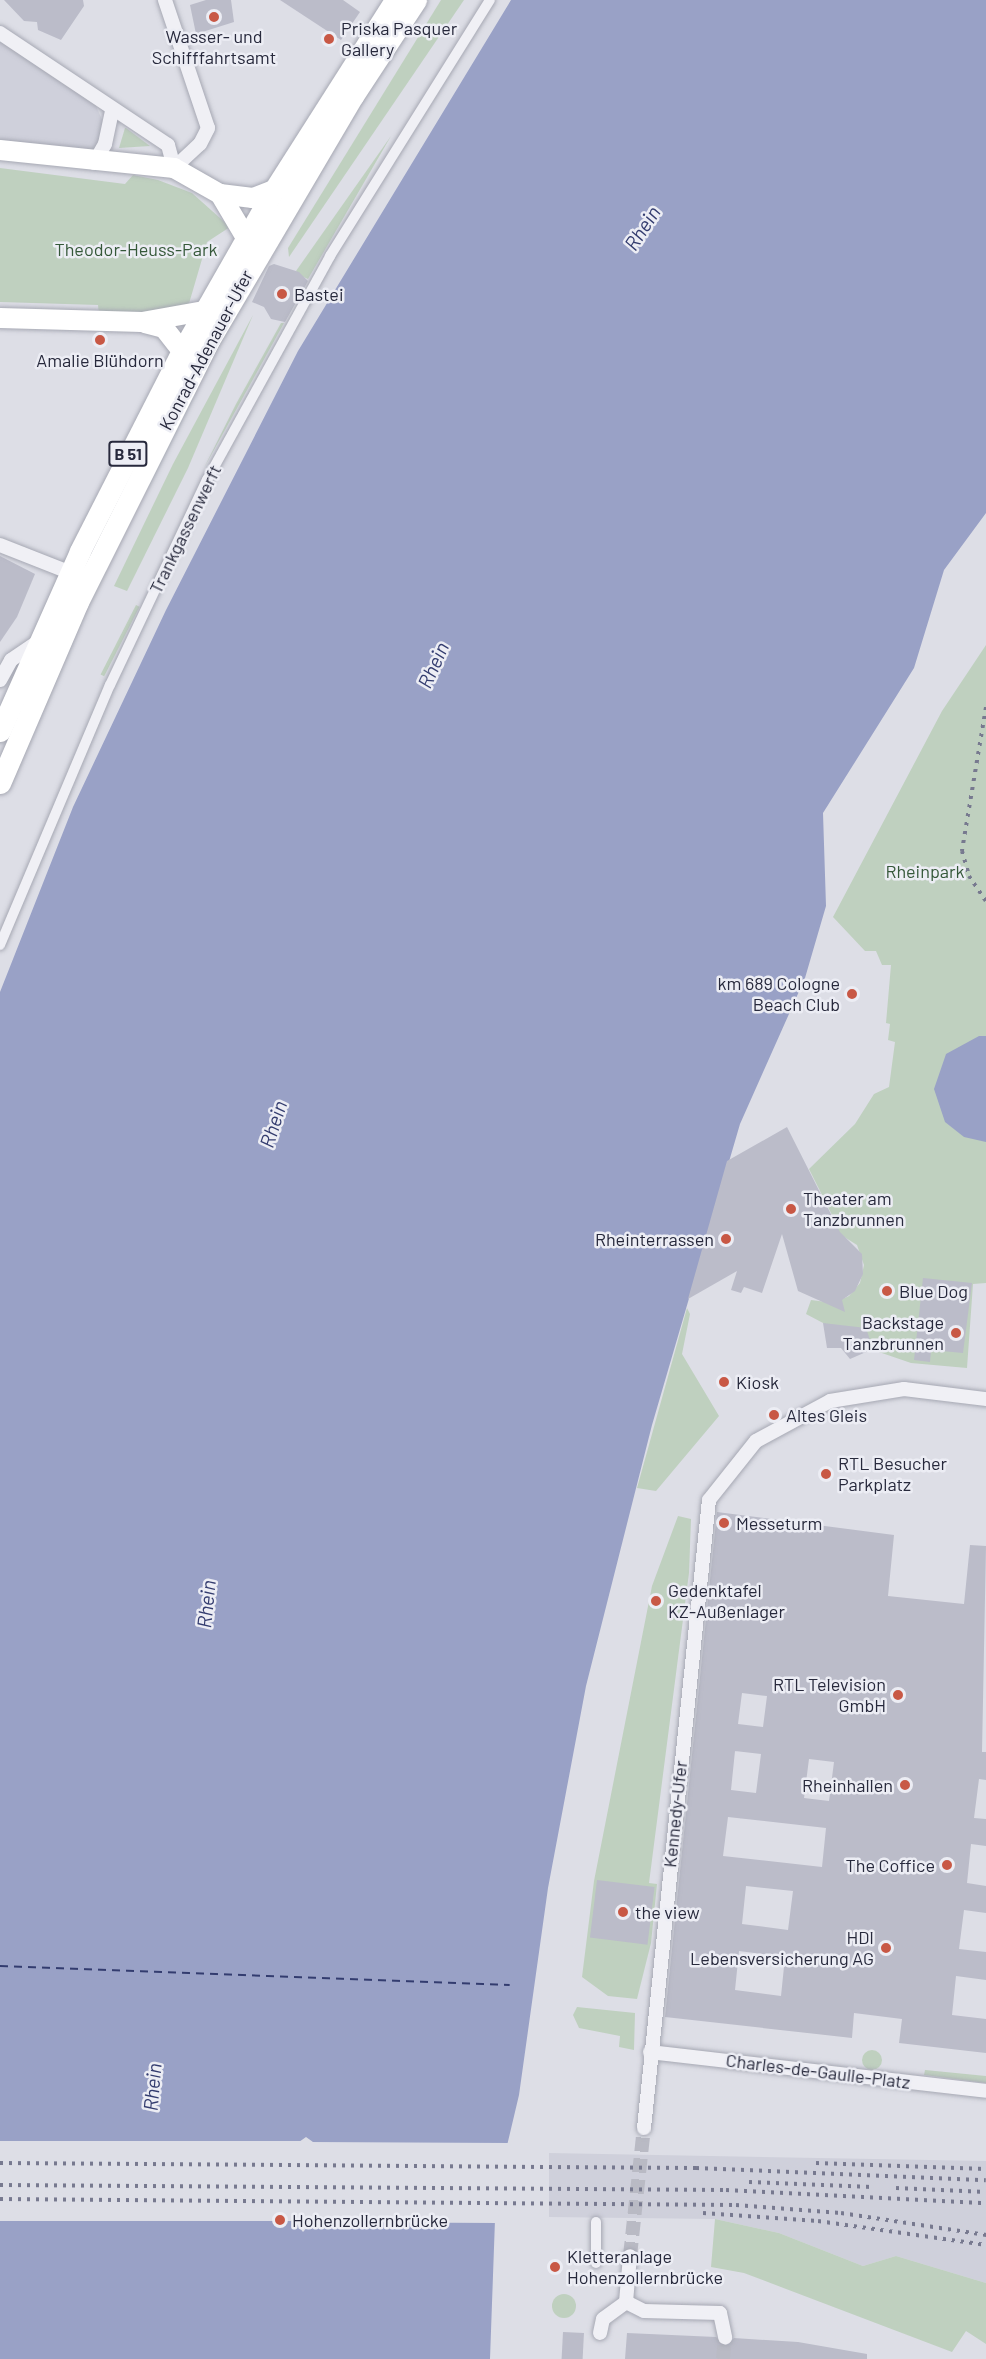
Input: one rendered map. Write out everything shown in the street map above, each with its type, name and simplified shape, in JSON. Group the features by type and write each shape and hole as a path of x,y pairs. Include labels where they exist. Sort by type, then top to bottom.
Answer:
{"main road":[{"name":"Konrad-Adenauer-Ufer","path":"0,783 80,577 182,351 274,190 395,0"},
{"name":"Konrad-Adenauer-Ufer","path":"0,731 39,640 80,577 230,303 416,0"},
{"path":"0,150 94,163 174,168 220,194 253,198 274,190"},
{"path":"220,194 248,234 253,263"},
{"path":"0,318 142,322 203,312 230,303"},
{"path":"142,322 164,328 182,351"}],"street":[{"path":"0,33 112,110 168,145 174,168 200,144 208,128 165,0"},
{"name":"Trankgassenwerft","path":"0,945 110,685 194,507 293,319 405,130 490,0"},
{"path":"94,163 110,131 112,110"},
{"path":"0,545 80,577"},
{"name":"Konrad-Adenauer-Ufer","path":"0,680 11,660 39,640"},
{"name":"Kennedy-Ufer","path":"644,2127 709,1500 756,1442 830,1401 904,1389 986,1399"},
{"name":"Charles-de-Gaulle-Platz","path":"650,2052 986,2091"},
{"path":"596,2222 596,2263"},
{"path":"600,2332 603,2319 626,2301 630,2256"},
{"path":"626,2301 644,2311 720,2313 725,2337"}],"shaded area":[{"path":"0,37 93,99 109,136 91,155 0,143"},
{"path":"549,2153 986,2161 986,2283 896,2256 863,2266 779,2233 715,2219 549,2217"}],"green space":[{"path":"441,0 464,0 289,257 288,248"},
{"path":"126,128 150,146 119,148"},
{"path":"391,136 308,279 301,276 296,271"},
{"name":"Theodor-Heuss-Park","path":"0,168 125,184 133,175 158,180 192,193 230,227 207,242 188,307 160,314 99,315 98,305 0,302"},
{"path":"253,315 188,468 127,591 114,586 173,464"},
{"path":"281,323 284,323 204,468 236,404"},
{"path":"136,605 140,607 104,676 101,674"},
{"name":"Rheinpark","path":"986,645 986,1283 973,1284 967,1368 911,1363 876,1351 806,1314 811,1300 834,1303 849,1296 860,1283 864,1265 857,1245 833,1230 838,1227 809,1169 855,1124 874,1094 889,1087 895,1042 888,1040 890,1024 886,1023 891,965 882,965 876,951 865,951 833,917 942,711"},
{"path":"687,1308 690,1314 682,1354 719,1416 656,1491 637,1488"},
{"path":"678,1516 691,1519 689,1573 649,1883 657,1884 651,1943 637,1999 608,1996 582,1977 594,1881 652,1586"},
{"path":"577,2007 635,2013 634,2050 619,2047 620,2036 579,2028 573,2015"},
{"path":"872,2050 879,2053 882,2060 879,2067 872,2070 865,2067 862,2060 865,2053"},
{"path":"925,2070 986,2076 986,2083 924,2075"},
{"path":"715,2219 779,2233 863,2266 896,2256 986,2283 986,2344 966,2331 952,2352 744,2273 711,2267"},
{"path":"564,2294 572,2298 576,2306 572,2314 564,2318 556,2314 552,2306 556,2298"}],"water":[{"name":"Rhein","path":"511,0 986,0 986,513 944,570 914,668 823,813 826,906 805,978 740,1124 652,1425 586,1686 548,1888 519,2095 496,2192 490,2359 0,2359 0,992 73,807 166,610 298,351","holes":["306,2137 313,2142 312,2222 303,2232 295,2222 299,2142"]},
{"path":"979,1036 986,1036 986,1142 964,1137 945,1122 934,1089 946,1054"}],"pier":[{"path":"0,2141 304,2141 304,2221 0,2221"},
{"path":"308,2142 511,2143 499,2192 498,2223 308,2222"}],"building":[{"path":"4,0 83,0 84,6 61,40 38,30 37,22 24,21"},
{"name":"Wasser- und Schifffahrtsamt","path":"206,0 231,0 234,22 196,34 190,5"},
{"path":"280,0 343,0 360,12 341,40"},
{"name":"Bastei","path":"274,264 299,272 308,281 285,322 271,319 264,307 252,302 269,266"},
{"path":"0,556 35,574 17,617 0,642"},
{"name":"Theater am Tanzbrunnen","path":"787,1127 840,1232 862,1254 863,1274 855,1291 842,1300 845,1312 798,1291 782,1234 762,1293 744,1287 741,1293 731,1290 737,1271 688,1299 727,1161"},
{"name":"Backstage Tanzbrunnen","path":"923,1278 972,1283 963,1353 931,1350 930,1362 914,1360"},
{"path":"823,1323 866,1328 873,1349 850,1359 841,1348 827,1348"},
{"name":"Rheinhallen","path":"717,1512 894,1535 888,1596 964,1604 970,1545 986,1546 982,1752 986,1752 986,1780 979,1779 974,1818 986,1819 986,1846 971,1844 967,1883 986,1886 986,1913 964,1910 959,1949 986,1952 986,1980 956,1976 952,2015 986,2019 986,2053 899,2043 902,2019 854,2013 852,2038 665,2017","holes":["742,1693 767,1696 763,1727 738,1724","735,1751 761,1754 756,1793 731,1790","809,1759 834,1762 829,1801 804,1798","728,1817 826,1828 822,1867 723,1856","746,1886 793,1891 788,1930 742,1924","739,1951 785,1957 781,1996 735,1990"]},
{"name":"the view","path":"597,1880 655,1887 647,1945 590,1938"},
{"path":"563,2332 584,2333 583,2359 562,2359"},
{"path":"627,2333 716,2337 726,2346 734,2338 798,2342 867,2354 867,2359 625,2359"}],"ferry route":[{"path":"0,1966 510,1985"}],"tunnel":[{"path":"630,2256 644,2128"},
{"path":"723,2359 725,2337"}],"railway":[{"path":"986,707 962,851 969,876 986,901"},
{"path":"0,2163 696,2168 986,2180"},
{"path":"816,2163 986,2169"},
{"path":"749,2182 872,2187"},
{"path":"0,2185 726,2190 986,2203"},
{"path":"896,2188 986,2192"},
{"path":"0,2199 736,2205 841,2213 986,2235"},
{"path":"703,2213 818,2221 986,2245"}],"place":[{"name":"Wasser- und Schifffahrtsamt","path":"214,17"},
{"name":"Priska Pasquer Gallery","path":"329,39"},
{"name":"Bastei","path":"282,294"},
{"name":"Amalie Blühdorn","path":"100,340"},
{"name":"km 689 Cologne Beach Club","path":"852,994"},
{"name":"Theater am Tanzbrunnen","path":"791,1209"},
{"name":"Rheinterrassen","path":"726,1239"},
{"name":"Blue Dog","path":"887,1291"},
{"name":"Backstage Tanzbrunnen","path":"956,1333"},
{"name":"Kiosk","path":"724,1382"},
{"name":"Altes Gleis","path":"774,1415"},
{"name":"RTL Besucher Parkplatz","path":"826,1474"},
{"name":"Messeturm","path":"724,1523"},
{"name":"Gedenktafel KZ-Außenlager","path":"656,1601"},
{"name":"RTL Television GmbH","path":"898,1695"},
{"name":"Rheinhallen","path":"905,1785"},
{"name":"The Coffice","path":"947,1865"},
{"name":"the view","path":"623,1912"},
{"name":"HDI Lebensversicherung AG","path":"886,1948"},
{"name":"Hohenzollernbrücke","path":"280,2220"},
{"name":"Kletteranlage Hohenzollernbrücke","path":"555,2267"}]}
